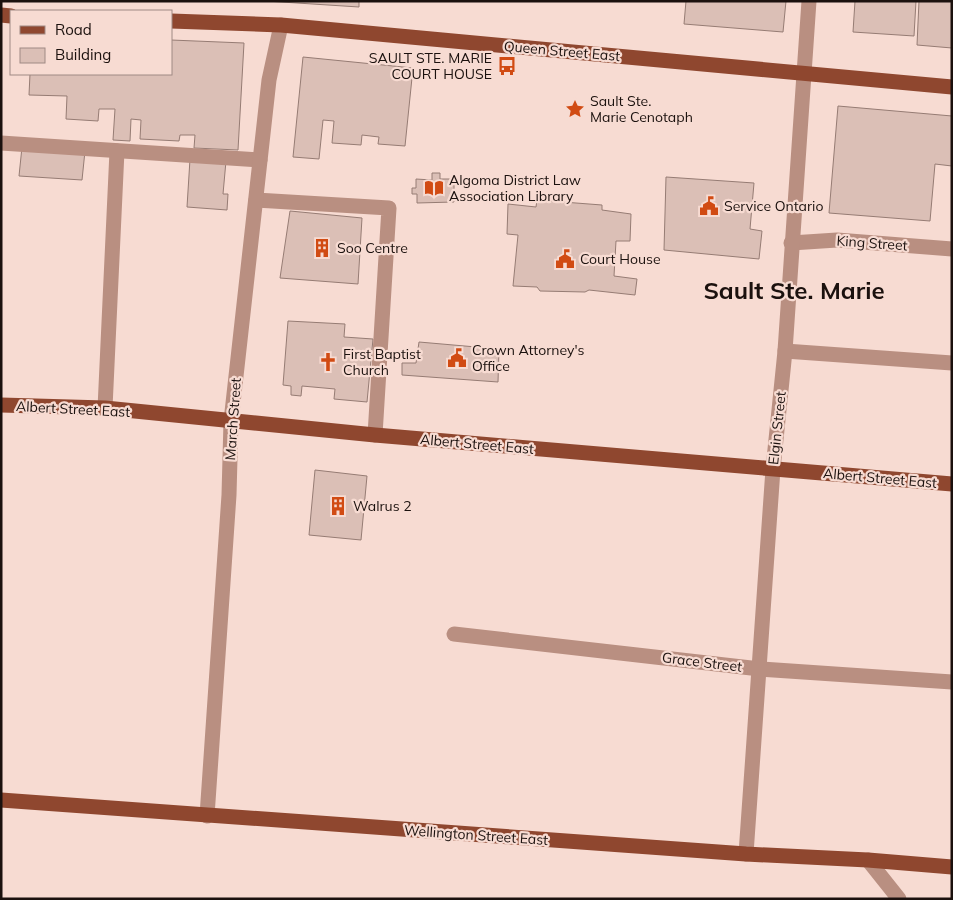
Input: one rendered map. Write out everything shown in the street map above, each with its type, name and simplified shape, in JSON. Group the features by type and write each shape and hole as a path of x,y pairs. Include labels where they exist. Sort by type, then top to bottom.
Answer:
{"main road":[{"name":"Queen Street East","path":"172,21 281,25 952,87"},
{"name":"Albert Street East","path":"1,406 106,408 375,435 952,484"},
{"name":"Wellington Street East","path":"1,800 746,854 868,860 952,868"}],"street":[{"name":"Elgin Street","path":"746,854 773,469 785,351 802,74 809,1"},
{"name":"March Street","path":"207,816 229,495 231,421 269,80 281,25"},
{"path":"1,143 260,160"},
{"path":"106,408 117,151"},
{"path":"256,200 388,208 375,435"},
{"name":"King Street","path":"791,243 837,240 952,249"},
{"path":"785,351 952,363"},
{"name":"Grace Street","path":"454,634 760,669 952,682"},
{"path":"868,860 899,899"}],"building":[{"path":"266,1 359,1 359,7"},
{"path":"686,1 786,1 783,32 684,24"},
{"path":"855,1 916,1 914,36 853,32"},
{"path":"919,1 952,1 952,48 917,45"},
{"path":"172,40 244,43 238,150 194,148 195,135 180,135 179,141 140,139 141,120 131,119 130,141 113,140 115,109 99,109 98,121 66,119 67,96 29,95 30,75 172,75"},
{"path":"303,57 413,68 405,146 378,144 379,137 362,135 361,145 332,143 334,121 323,120 319,159 293,157"},
{"path":"838,106 952,116 952,166 935,164 930,221 829,213"},
{"path":"22,147 85,151 82,180 19,176"},
{"path":"190,159 226,161 223,194 228,194 227,210 187,207"},
{"name":"Algoma District Law Association Library","path":"432,173 440,173 440,179 454,179 454,202 417,203 417,194 412,194 412,188 416,188 416,179 432,180"},
{"name":"Service Ontario","path":"666,177 754,183 750,229 762,231 759,259 664,250"},
{"name":"Court House","path":"537,200 602,205 602,210 631,214 630,241 616,241 614,276 637,279 635,295 589,290 585,292 540,291 537,287 513,286 518,235 507,234 508,204 536,207"},
{"name":"Soo Centre","path":"290,211 362,218 358,284 280,278"},
{"name":"First Baptist Church","path":"288,321 345,324 344,337 373,339 367,402 334,399 335,389 302,386 301,396 291,395 291,386 283,385"},
{"name":"Crown Attorney's Office","path":"419,342 499,349 498,382 402,375 402,363 416,363"},
{"name":"Walrus 2","path":"315,470 367,476 361,540 309,535"}],"place":[{"name":"SAULT STE. MARIE COURT HOUSE","path":"507,66"},
{"name":"Sault Ste. Marie Cenotaph","path":"575,109"},
{"name":"Algoma District Law Association Library","path":"434,188"},
{"name":"Service Ontario","path":"709,206"},
{"name":"Soo Centre","path":"322,248"},
{"name":"Court House","path":"565,259"},
{"name":"Crown Attorney's Office","path":"457,358"},
{"name":"First Baptist Church","path":"328,362"},
{"name":"Walrus 2","path":"338,506"}],"district":[{"name":"Sault Ste. Marie","path":"794,290"}]}
